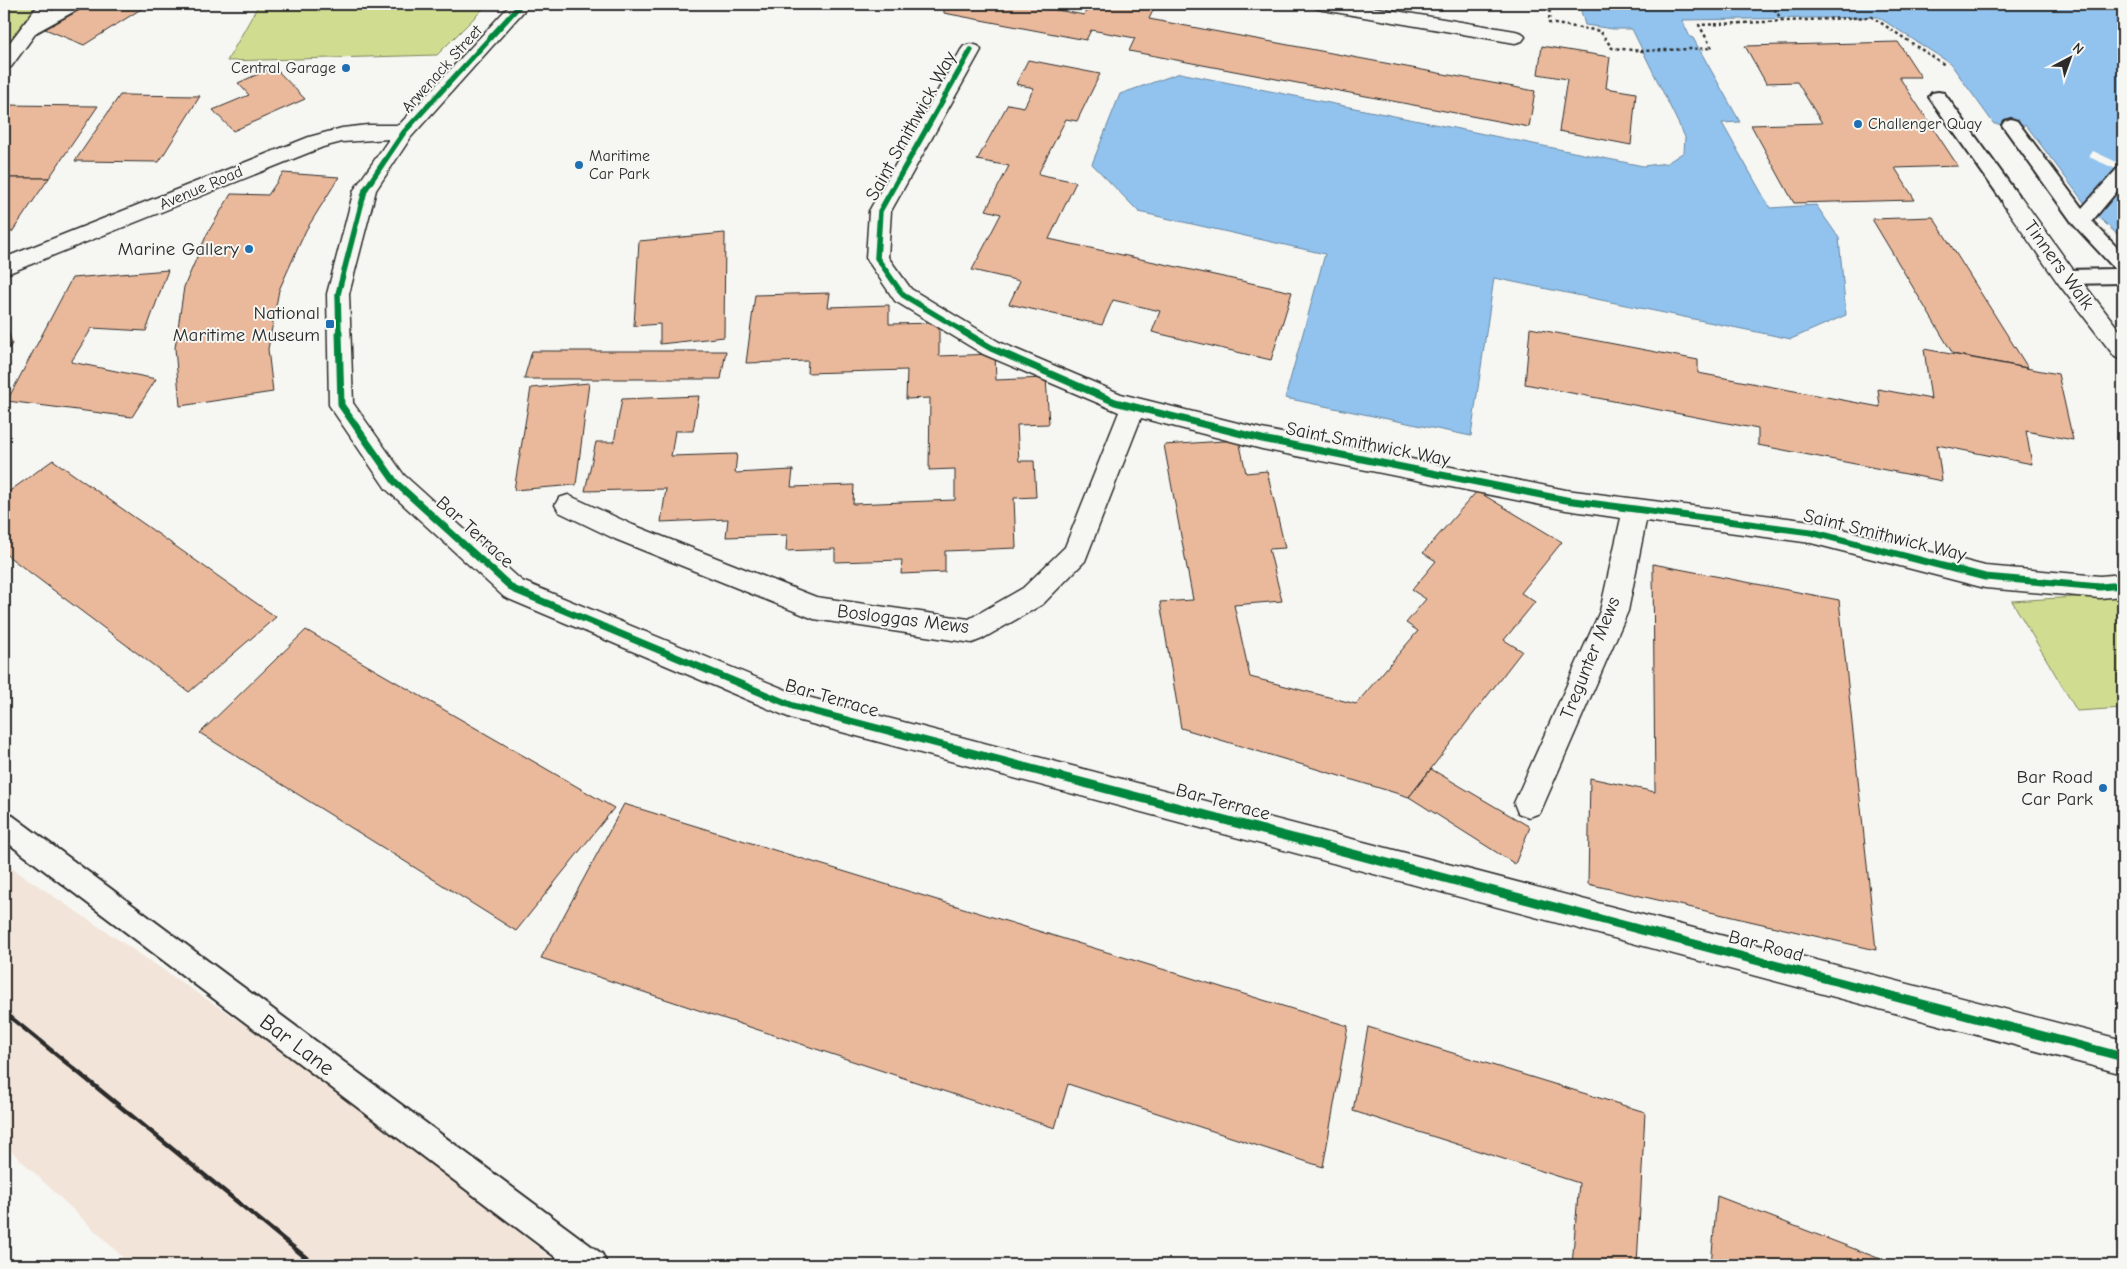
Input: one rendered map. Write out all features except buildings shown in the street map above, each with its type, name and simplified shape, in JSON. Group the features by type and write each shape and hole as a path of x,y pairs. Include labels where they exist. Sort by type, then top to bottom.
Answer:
{"street":[{"path":"4,63 48,4"},
{"name":"Arwenack Street","path":"341,405 338,294 365,190 404,132 521,4"},
{"path":"1323,4 1515,37"},
{"name":"Saint Smithwick Way","path":"971,50 880,210 877,258 903,295 990,348 1115,402 1262,440 1566,500 1811,532 1985,577 2100,587 2123,585"},
{"name":"Avenue Road","path":"4,268 267,160 316,142 342,135 368,132 404,132"},
{"name":"Tinners Walk","path":"2013,202 2066,277 2123,351"},
{"name":"Bar Terrace","path":"341,405 395,482 513,589 793,706 1400,866"},
{"name":"Bosloggas Mews","path":"568,505 624,532 814,608 972,631 1032,596 1076,553 1133,407"},
{"name":"Tregunter Mews","path":"1529,803 1614,611 1636,509"},
{"name":"Bar Road","path":"1400,866 2123,1057"}],"lane":[{"path":"27,31 76,4"},
{"path":"1938,97 2013,202"},
{"path":"2011,125 2081,221 2123,266"},
{"path":"2081,221 2123,173"},
{"path":"2066,277 2123,276"},
{"name":"Bar Lane","path":"4,826 591,1265"}],"path":[{"path":"1550,4 1549,23 1600,31 1612,48 1643,51 1700,49"},
{"path":"1771,4 1782,20"}],"shaded area":[{"path":"4,863 260,1035 447,1175 560,1265 131,1265 4,1144"}],"green space":[{"path":"4,4 42,4 4,55"},
{"path":"259,4 488,4 437,55 227,61"},
{"path":"2123,594 2123,708 2077,711 2012,601"}],"water":[{"path":"1579,4 2123,4 2123,240 2086,205 2026,125 1994,124 1950,63 1878,17 1682,20 1740,122 1722,123 1770,208 1816,205 1839,238 1846,315 1791,339 1494,278 1471,436 1285,398 1325,254 1139,212 1092,164 1120,94 1180,73 1643,166 1667,163 1684,152 1685,137 1632,29 1613,29 1585,25"}],"pier":[{"path":"2093,151 2123,165 2123,186 2097,217 2086,205 2116,169 2089,157"}],"railway":[{"path":"4,1012 315,1265"}],"cycle path":[{"path":"521,4 404,132 365,190 338,294 341,405 395,482 513,589 793,706 2123,1057"},
{"path":"971,50 880,211 877,258 903,295 991,348 1115,402 1262,439 1566,500 1811,532 1985,577 2100,587 2123,585"}],"place":[{"name":"Central Garage","path":"346,68"},
{"name":"Challenger Quay","path":"1858,124"},
{"name":"Maritime Car Park","path":"579,165"},
{"name":"Marine Gallery","path":"249,249"},
{"name":"National Maritime Museum","path":"330,324"},
{"name":"Bar Road Car Park","path":"2103,788"}]}
